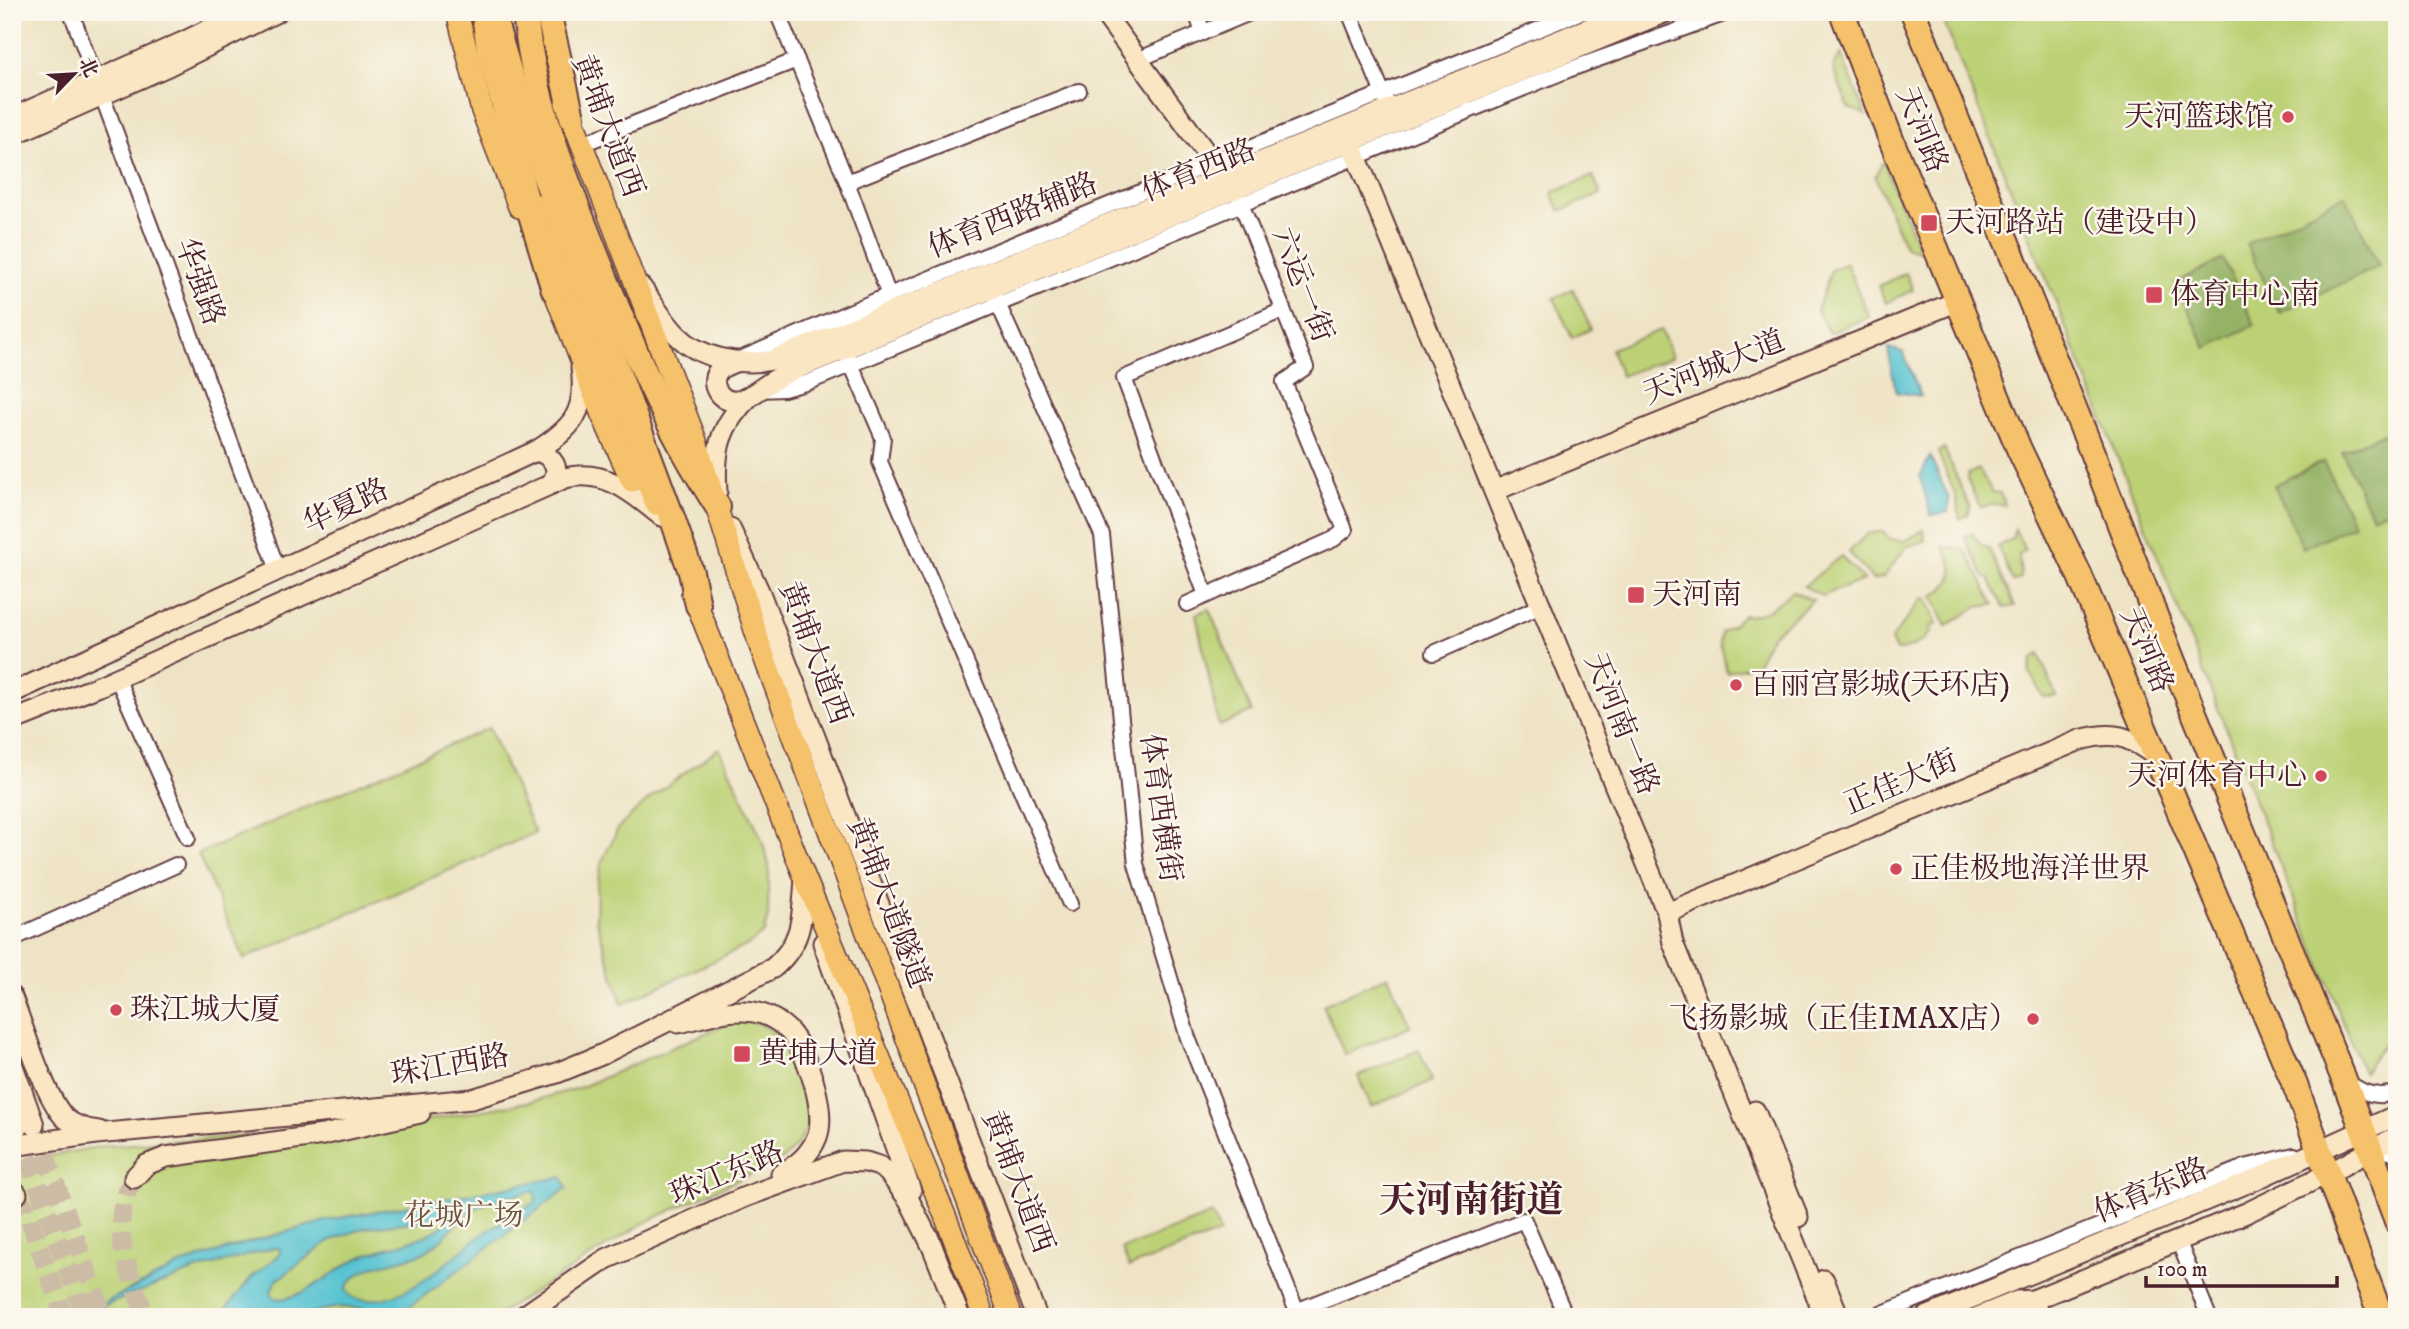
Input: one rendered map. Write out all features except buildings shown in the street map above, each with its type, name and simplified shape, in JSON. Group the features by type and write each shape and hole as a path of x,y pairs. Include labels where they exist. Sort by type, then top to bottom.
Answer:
{"highway":[{"path":"492,12 511,83 548,158 673,435 718,507"},
{"path":"525,12 548,158 691,572 698,605"},
{"path":"548,12 572,117"},
{"name":"天河路","path":"1842,12 1882,118 2029,472 2080,574 2291,1076 2381,1317"},
{"name":"天河路","path":"1913,12 2086,437 2176,670 2343,1077 2397,1221"},
{"path":"505,119 554,290"}],"main road":[{"path":"12,135 244,12"},
{"path":"12,118 99,89 277,12"},
{"path":"457,12 482,111 602,415 625,468 661,516"},
{"path":"482,12 488,52 505,119 617,409 984,1317"},
{"name":"黄埔大道西","path":"532,12 695,438 718,507 760,593 1037,1317"},
{"path":"1103,12 1227,183"},
{"name":"体育西路","path":"757,390 777,378 848,357 1085,259 1386,101 1628,12"},
{"name":"体育西路","path":"631,271 666,321 687,343 710,355 738,360 763,362 788,356 892,304 1111,214 1353,149 1666,12"},
{"name":"天河南一路","path":"1353,149 1667,913 1671,938 1825,1317"},
{"name":"华夏路","path":"12,693 536,451 560,435 576,419 583,388 581,369 554,290"},
{"name":"天河城大道","path":"1494,491 1958,301"},
{"path":"738,360 718,372 715,387 718,395 724,400 734,401 757,390"},
{"path":"718,507 715,464 717,449 726,426 742,404 757,390"},
{"path":"536,451 547,455 555,466 556,477 551,484"},
{"path":"12,721 97,687 574,476 602,478 630,491 661,516"},
{"name":"黄埔大道隧道","path":"718,507 756,634 1011,1317"},
{"path":"12,736 97,687"},
{"name":"正佳大街","path":"1667,913 2080,740 2101,734 2118,735 2140,744 2157,757"},
{"path":"805,878 833,975 960,1317"},
{"name":"珠江西路","path":"19,1129 117,1132 472,1098 557,1073 601,1055 759,975 785,957 799,933 805,878"},
{"path":"1667,913 1685,939 1839,1317"},
{"path":"12,996 48,1089 66,1119 91,1130 117,1132"},
{"path":"649,1030 732,1012 750,1011 774,1019 795,1039 816,1089 821,1121 818,1135 812,1149 802,1160 745,1197"},
{"path":"12,1063 19,1129"},
{"path":"134,1178 146,1164 166,1157 351,1130 472,1098"},
{"name":"体育东路","path":"1978,1317 2028,1309 2178,1240 2246,1213 2329,1173 2397,1115"},
{"name":"体育东路","path":"1926,1317 2250,1182 2319,1150 2397,1136"},
{"name":"珠江东路","path":"520,1317 542,1310 606,1259 745,1197 843,1161 866,1162 878,1166 897,1182 932,1246"}],"street":[{"name":"华强路","path":"71,12 278,570"},
{"path":"777,12 847,182 892,304"},
{"path":"1196,12 1203,33"},
{"path":"1137,60 1252,12"},
{"path":"1349,12 1386,101 1581,12"},
{"path":"1353,149 1568,70 1689,20 1729,12"},
{"path":"582,144 797,60"},
{"path":"847,182 1079,91"},
{"name":"六运一街","path":"1206,595 1334,539 1345,530 1284,383 1306,367 1227,183"},
{"name":"体育西横街","path":"994,296 1102,536 1136,864 1188,1038 1297,1314"},
{"path":"1187,604 1206,595 1124,378 1283,310"},
{"path":"848,357 883,438 880,462 1070,904"},
{"path":"1434,653 1541,606"},
{"path":"117,678 188,838"},
{"path":"12,939 176,865"},
{"path":"2343,1077 2370,1095 2397,1092"},
{"path":"2367,1140 2397,1152"},
{"path":"1873,1317 2245,1167 2319,1150"},
{"path":"1297,1314 1524,1220 1566,1317"},
{"path":"2178,1240 2209,1317"}],"green space":[{"name":"天河体育中心","path":"1940,12 2397,12 2397,1027 2363,1072"},
{"path":"1841,54 1866,115 1849,108 1833,68"},
{"path":"1883,162 1920,251 1905,247 1875,176"},
{"path":"1593,176 1601,194 1560,211 1552,193"},
{"path":"2345,195 2379,266 2280,313 2246,244"},
{"path":"2223,259 2255,325 2206,348 2175,283"},
{"path":"1846,263 1869,317 1829,333 1817,311 1831,270"},
{"path":"1906,273 1913,290 1886,303 1878,286"},
{"path":"1573,289 1591,329 1572,338 1554,298"},
{"path":"1661,330 1672,357 1621,376 1611,349"},
{"path":"2397,427 2397,506 2372,517 2342,452"},
{"path":"1944,448 1970,508 1968,515 1960,519 1956,497 1938,452"},
{"path":"2324,461 2354,525 2303,548 2274,485"},
{"path":"1979,469 1992,492 2000,493 2005,505 1979,505 1967,479 1968,474"},
{"path":"2015,529 2025,551 2019,555 2021,578 2013,582 1998,547 2012,539"},
{"path":"1924,530 1925,541 1906,547 1884,577 1873,580 1849,552 1867,534 1883,531 1888,539 1905,541"},
{"path":"1973,534 1981,545 1989,549 2015,606 2004,608 1988,577 1985,578 1964,536"},
{"path":"1943,547 1966,551 1994,605 1977,607 1946,626 1933,596 1947,585 1953,574 1951,562"},
{"path":"1841,556 1864,580 1822,596 1804,586"},
{"path":"1792,591 1813,600 1771,636 1756,665 1727,672 1720,646 1721,632 1743,615 1757,614 1769,609"},
{"path":"1922,598 1927,599 1937,624 1930,627 1932,630 1921,641 1896,651 1891,640"},
{"path":"1209,609 1252,712 1219,726 1196,614"},
{"path":"2039,654 2056,696 2043,697 2029,671 2032,659"},
{"path":"489,728 535,833 244,959 198,854"},
{"path":"719,748 761,837 769,865 768,916 764,933 748,945 622,1004 596,920 597,885 602,861 619,827 649,799"},
{"path":"1388,976 1410,1026 1345,1055 1323,1005"},
{"name":"花城广场","path":"735,1020 760,1024 776,1036 806,1092 810,1104 809,1116 805,1130 794,1148 783,1159 644,1223 494,1317 12,1317 12,1163 103,1146 400,1125 533,1101 582,1087"},
{"path":"1419,1050 1432,1081 1371,1107 1358,1076"},
{"path":"1212,1214 1220,1233 1129,1267 1122,1249"}],"water":[{"path":"1888,348 1903,352 1921,396 1896,392"},
{"path":"1930,456 1949,499 1948,512 1931,515 1920,477"},
{"path":"562,1177 567,1188 396,1317 367,1317 361,1308 338,1307 290,1317 213,1317 226,1309 251,1278 280,1254 279,1248 273,1248 193,1271 106,1305 92,1317 76,1317 184,1263 329,1220","holes":["535,1191 536,1201 480,1236 428,1277 400,1294 361,1300 350,1295 346,1289 352,1280 369,1269 414,1257 429,1250 479,1206","451,1217 433,1232 357,1259 294,1296 274,1298 271,1292 275,1282 329,1241 364,1228"]}],"tunnel":[{"path":"35,1127 104,1317"},
{"path":"18,1130 85,1317"},
{"path":"134,1178 126,1195 121,1230 127,1265 146,1317"},
{"path":"17,1194 25,1207 64,1317"}],"place":[{"name":"天河篮球馆","path":"2288,117"},
{"name":"天河路站（建设中）","path":"1929,223"},
{"name":"体育中心南","path":"2154,295"},
{"name":"天河南","path":"1636,595"},
{"name":"百丽宫影城(天环店)","path":"1736,685"},
{"name":"天河体育中心","path":"2321,776"},
{"name":"正佳极地海洋世界","path":"1896,869"},
{"name":"珠江城大厦","path":"116,1010"},
{"name":"飞扬影城（正佳IMAX店）","path":"2033,1019"},
{"name":"黄埔大道","path":"742,1054"}],"district":[{"name":"天河南街道","path":"1471,1201"}]}
